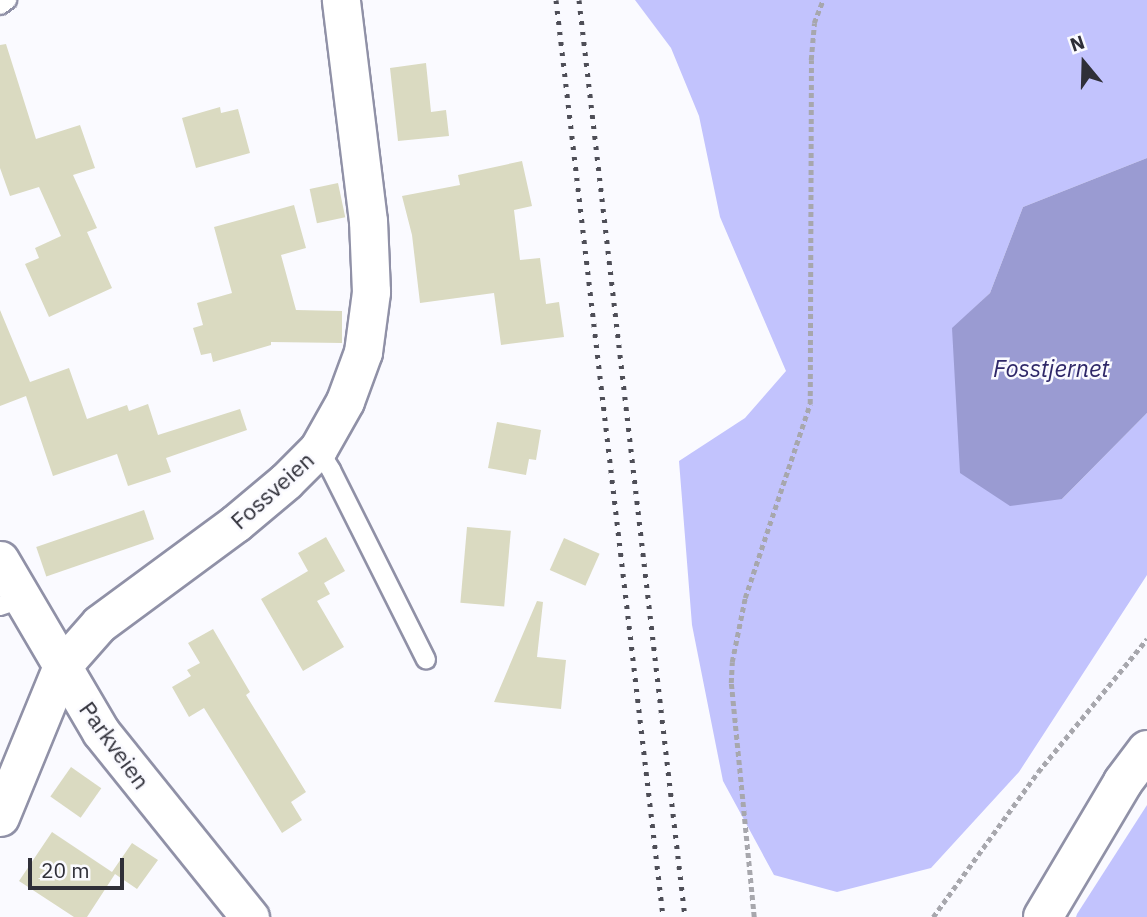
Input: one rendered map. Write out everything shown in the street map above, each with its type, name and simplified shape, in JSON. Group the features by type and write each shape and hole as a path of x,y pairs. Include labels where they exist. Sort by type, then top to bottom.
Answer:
{"main road":[{"path":"1043,917 1084,845 1147,750"}],"street":[{"name":"Fossveien","path":"0,817 62,666 99,624 236,523 318,450 345,401 363,352 371,292 368,221 341,0"},
{"name":"Parkveien","path":"0,560 10,603 62,666 101,732 250,917"}],"lane":[{"path":"0,5 7,0"},
{"path":"318,450 331,470 426,660"}],"path":[{"path":"754,917 731,683 732,662 746,598 810,404 811,60 814,23 823,0"},
{"path":"933,917 1038,772 1147,639"}],"shaded area":[{"path":"635,0 1147,0 1147,158 1023,207 990,293 952,329 1062,499 1147,413 1147,575 1019,772 931,868 837,892 774,875 723,781 692,625 679,461 745,418 786,371 720,217 699,116 671,48"},
{"path":"1147,805 1147,917 1076,917 1077,914"}],"water":[{"name":"Fosstjernet","path":"1147,158 1147,413 1062,499 1010,506 960,473 952,328 990,293 1023,207"}],"building":[{"path":"6,44 36,139 80,125 95,168 73,175 97,228 87,232 112,288 49,317 25,264 39,258 35,248 61,236 39,187 10,196 0,168 0,45"},
{"path":"426,63 431,112 446,110 449,136 398,141 390,68"},
{"path":"220,107 221,113 238,109 250,153 196,168 182,118"},
{"path":"522,161 532,206 514,210 520,260 540,258 546,304 559,302 564,337 501,345 494,293 420,303 412,235 402,196 460,185 458,175"},
{"path":"338,183 345,217 317,223 310,189"},
{"path":"294,205 306,248 281,255 296,310 342,311 342,343 271,342 271,345 213,362 211,353 201,355 193,328 203,325 197,303 232,293 214,227"},
{"path":"0,310 30,382 69,368 87,419 127,405 129,411 148,404 158,435 240,409 247,430 166,458 171,472 128,486 117,454 53,476 26,396 0,406"},
{"path":"497,422 541,430 536,460 529,459 526,475 488,468"},
{"path":"144,510 154,539 46,576 36,547"},
{"path":"467,527 511,531 504,607 460,603"},
{"path":"326,537 345,571 324,583 330,594 317,601 344,647 303,671 261,599 308,571 298,553"},
{"path":"564,538 600,554 585,586 550,570"},
{"path":"537,601 543,602 537,657 566,660 561,709 494,702"},
{"path":"213,629 250,692 246,695 306,792 291,802 302,820 282,833 204,708 189,717 172,687 191,676 187,670 200,663 188,643"},
{"path":"71,767 101,788 81,818 50,796"},
{"path":"52,832 112,872 132,843 158,860 137,889 115,874 87,917 74,917 19,881"}],"railway":[{"path":"556,0 663,917"},
{"path":"579,0 685,917"}]}
